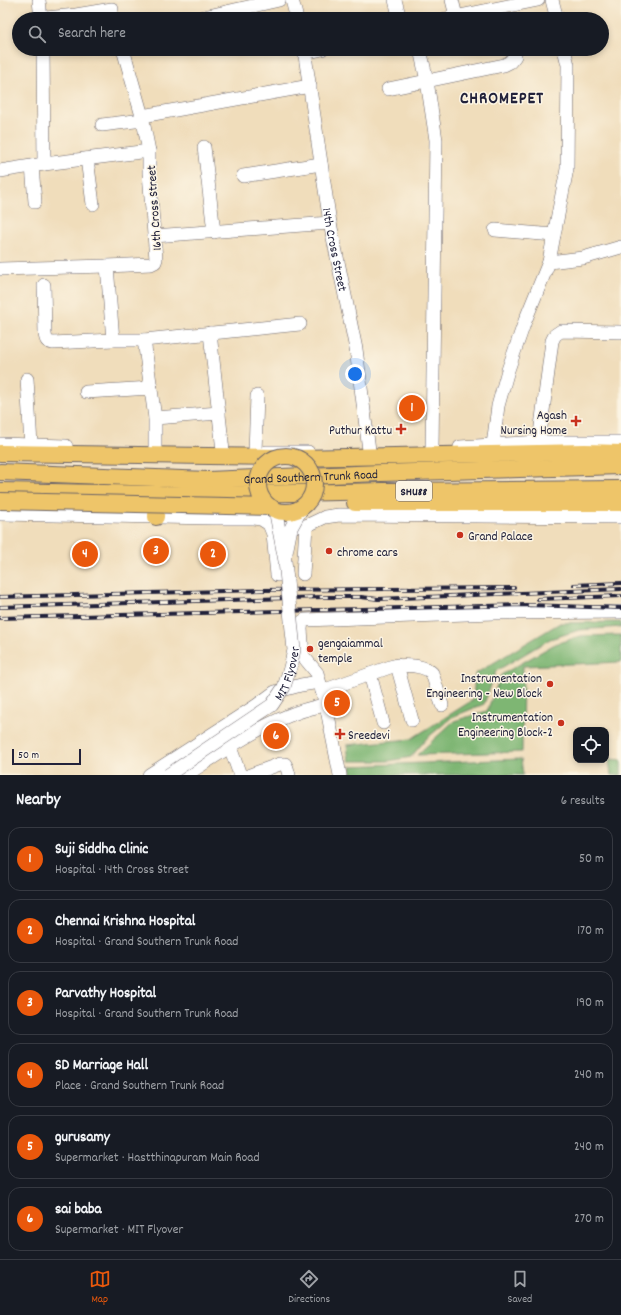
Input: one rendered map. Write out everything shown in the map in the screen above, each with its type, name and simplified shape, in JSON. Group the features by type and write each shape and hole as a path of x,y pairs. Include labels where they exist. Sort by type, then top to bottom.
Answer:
{"main road":[{"path":"0,453 277,458 290,456 304,462 310,469 314,486 312,495 305,504 289,512 273,508 0,501"},
{"path":"297,458 621,453"},
{"path":"273,508 264,501 260,493 259,480 264,468 277,458"},
{"name":"Grand Southern Trunk Road","path":"0,472 208,480 621,466"},
{"name":"Grand Southern Trunk Road","path":"0,491 206,495 621,488"},
{"path":"156,494 156,517"},
{"path":"305,504 621,503"}],"street":[{"path":"39,0 42,12"},
{"path":"226,12 279,0"},
{"path":"292,0 295,12"},
{"path":"395,0 398,12"},
{"path":"451,12 452,0"},
{"path":"506,12 538,0"},
{"path":"552,0 555,12"},
{"path":"94,12 112,9"},
{"path":"35,202 44,56"},
{"name":"16th Cross Street","path":"0,269 107,266 151,264 155,262 149,151 143,118 126,56"},
{"name":"14th Cross Street","path":"305,56 330,223 356,349 369,450"},
{"path":"422,56 436,140 432,449"},
{"path":"388,89 504,65 514,60 515,56"},
{"path":"493,445 498,406 508,370 525,321 549,262 566,170 568,65 566,56"},
{"path":"102,125 310,86"},
{"path":"204,147 214,232"},
{"path":"0,171 87,158 149,151"},
{"path":"87,158 93,204"},
{"path":"243,176 321,164"},
{"path":"154,236 330,223"},
{"path":"495,230 554,235"},
{"path":"549,262 583,258 621,247"},
{"path":"107,266 113,340"},
{"path":"44,285 45,340 53,343 144,340 300,324"},
{"path":"539,442 552,341 555,335 561,331 621,332"},
{"path":"210,333 223,451"},
{"path":"144,340 155,418 155,450"},
{"path":"26,379 30,445"},
{"path":"86,392 151,388"},
{"path":"255,452 257,396"},
{"path":"155,418 219,413"},
{"path":"0,444 281,453 432,449 539,442 621,442"},
{"name":"MIT Flyover","path":"285,561 291,528 305,504"},
{"name":"MIT Flyover","path":"168,775 272,705 284,687 294,650 285,561 273,508"},
{"path":"0,514 97,519 244,517 260,519 269,524 306,526 325,517 340,515 621,516"},
{"path":"269,524 272,534 277,575"},
{"path":"303,574 306,526"},
{"path":"340,775 326,705 319,682 303,656 301,629 302,622 305,620 494,613 621,612"},
{"path":"149,775 256,706 275,692 301,685 370,674 397,665 409,666 429,670 434,676 442,705"},
{"path":"397,665 412,720"},
{"path":"370,674 383,722"},
{"path":"190,774 230,747 277,721 294,713 326,705"},
{"path":"230,747 240,775"},
{"path":"250,775 280,764 285,764 288,768 289,775"}],"green space":[{"path":"621,622 621,627 579,630 550,639 496,671 484,704 452,717 426,739 411,757 389,761 349,761 347,745 411,739 473,700 475,674 560,623"},
{"path":"621,635 621,662 523,666 522,752 417,755 454,721 487,711 501,675 555,644 581,636"},
{"path":"521,759 523,775 352,775 351,766"},
{"path":"609,759 621,760 621,775 611,775"}],"railway":[{"path":"574,585 621,583"},
{"path":"0,597 261,590 514,588"},
{"path":"0,607 323,597 361,597 378,599 621,589"},
{"path":"538,599 621,596"},
{"path":"0,618 527,605 621,608"}],"place":[{"name":"Suji Siddha Clinic","path":"412,408"},
{"name":"Agash Nursing Home","path":"576,421"},
{"name":"Puthur Kattu","path":"401,429"},
{"name":"Grand Palace","path":"460,535"},
{"name":"Parvathy Hospital","path":"156,551"},
{"name":"chrome cars","path":"329,551"},
{"name":"SD Marriage Hall","path":"85,554"},
{"name":"Chennai Krishna Hospital","path":"213,554"},
{"name":"gengaiammal temple","path":"310,649"},
{"name":"Instrumentation Engineering - New Block","path":"550,684"},
{"name":"gurusamy","path":"337,703"},
{"name":"Instrumentation Engineering Block-2","path":"561,723"},
{"name":"Sreedevi","path":"340,734"},
{"name":"sai baba","path":"276,736"}],"district":[{"name":"CHROMEPET","path":"502,97"}]}
